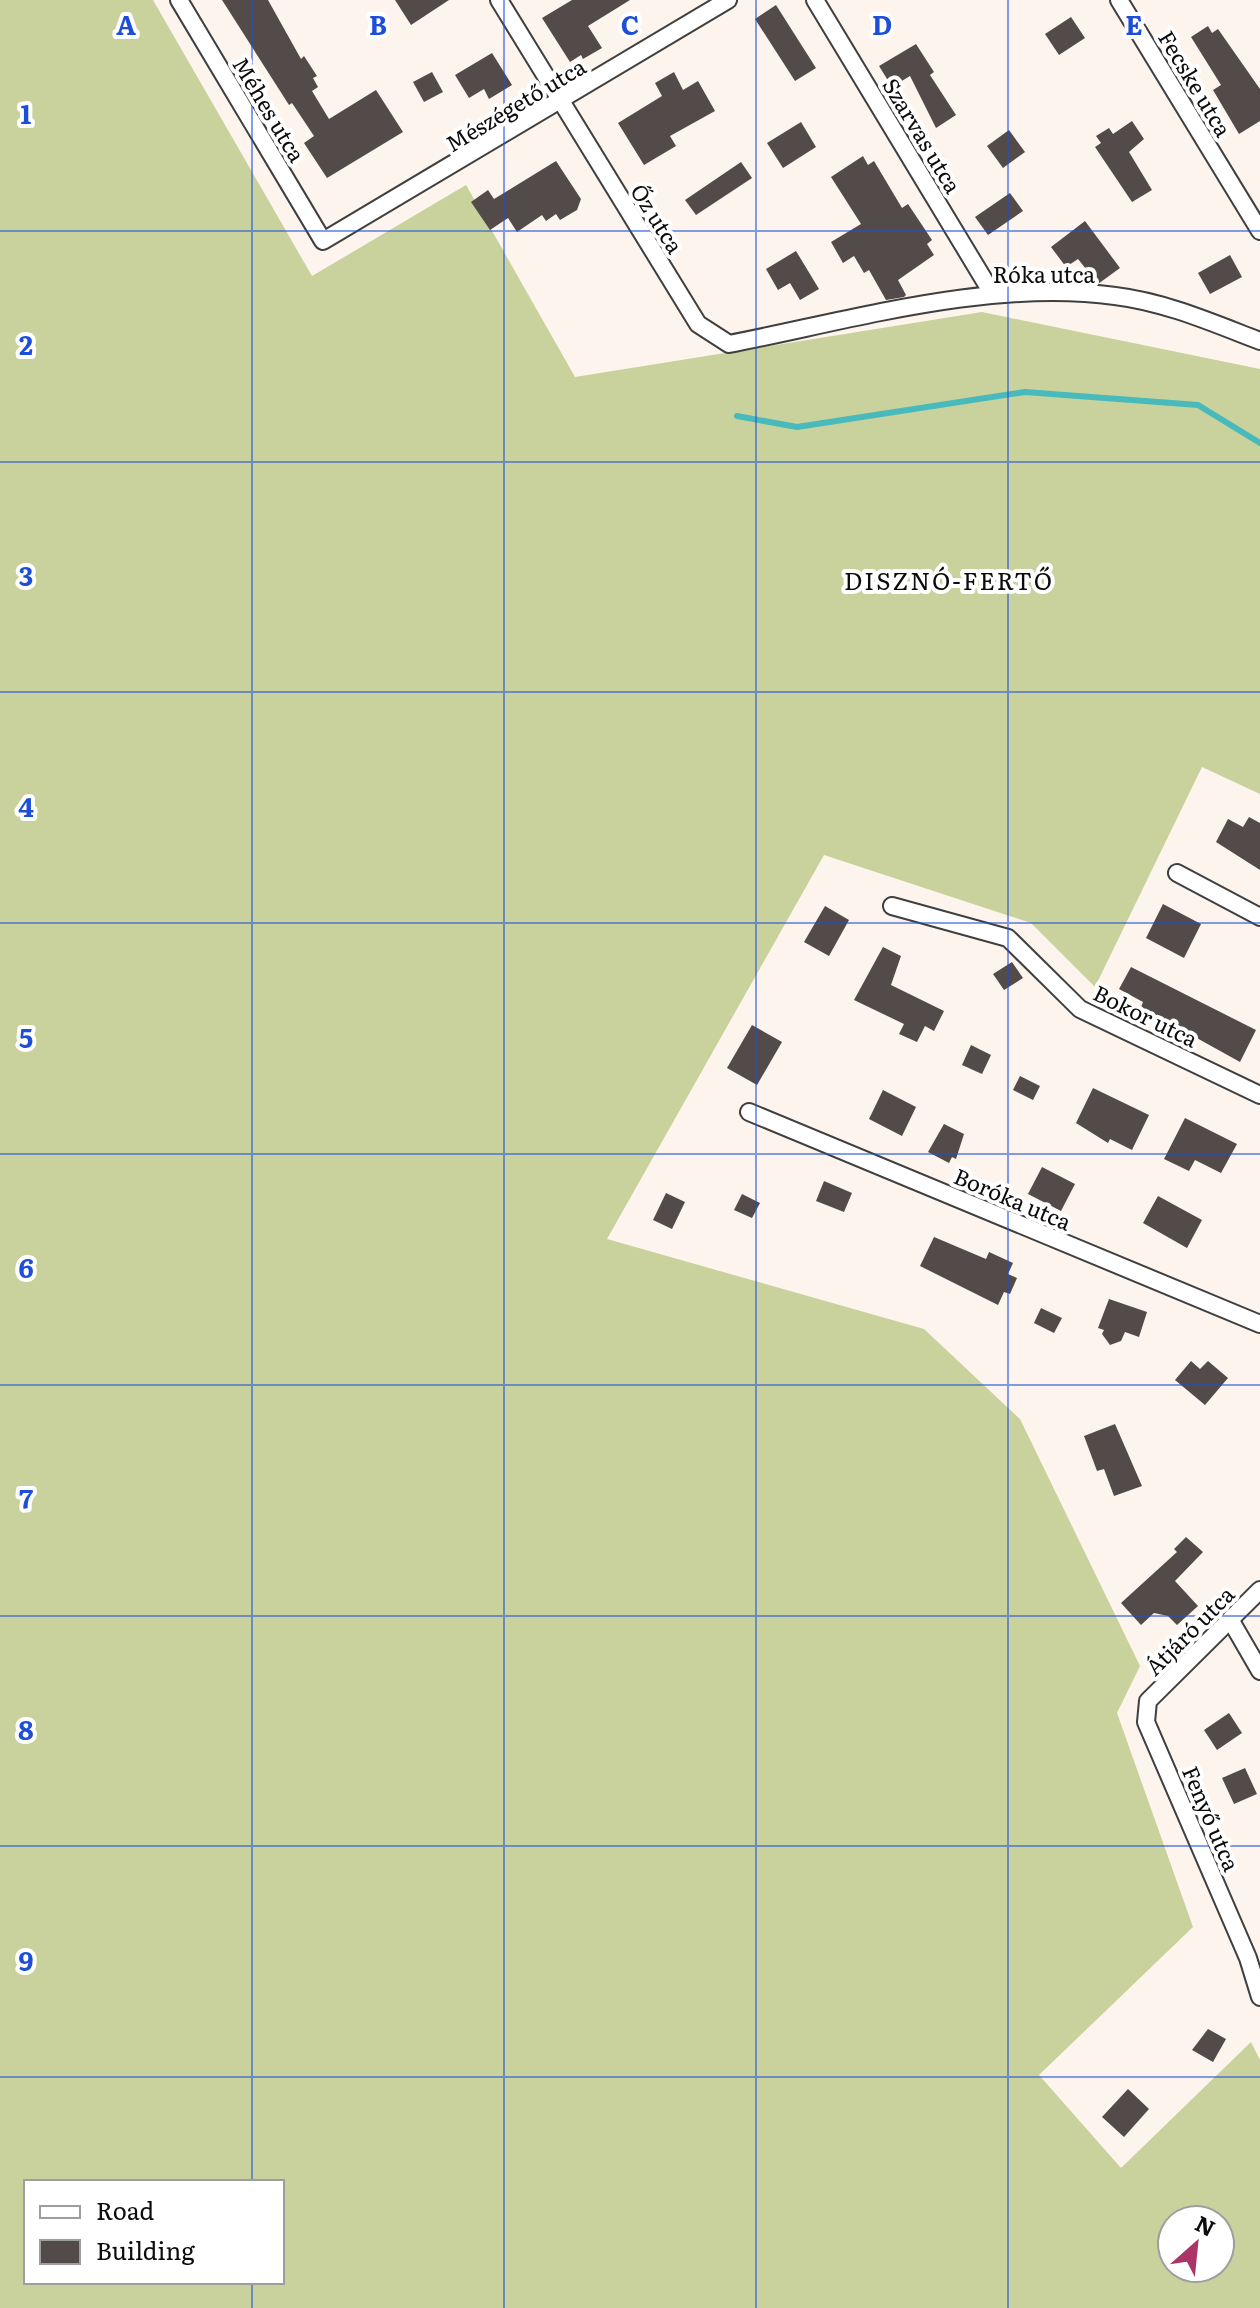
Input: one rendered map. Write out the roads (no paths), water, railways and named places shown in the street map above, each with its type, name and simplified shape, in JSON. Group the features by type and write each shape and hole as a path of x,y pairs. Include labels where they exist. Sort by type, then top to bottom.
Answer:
{"street":[{"name":"Méhes utca","path":"179,0 323,241"},
{"name":"Őz utca","path":"499,0 698,324 710,335 729,344"},
{"name":"Mészégető utca","path":"323,241 561,103 728,0"},
{"name":"Szarvas utca","path":"815,0 992,293"},
{"name":"Fecske utca","path":"1119,0 1260,231"},
{"name":"Róka utca","path":"729,344 992,293 1114,295 1180,311 1260,341"},
{"path":"1177,873 1260,917"},
{"name":"Bokor utca","path":"892,906 1008,938 1080,1009 1260,1095"},
{"name":"Boróka utca","path":"749,1112 1260,1324"},
{"name":"Átjáró utca","path":"1148,1701 1260,1590"},
{"path":"1231,1621 1260,1671"},
{"name":"Fenyő utca","path":"1148,1701 1146,1722 1248,1958 1260,1997"}],"waterway":[{"path":"737,416 797,427 1025,392 1198,405 1260,443"}],"district":[{"name":"DISZNÓ-FERTŐ","path":"949,579"}]}
